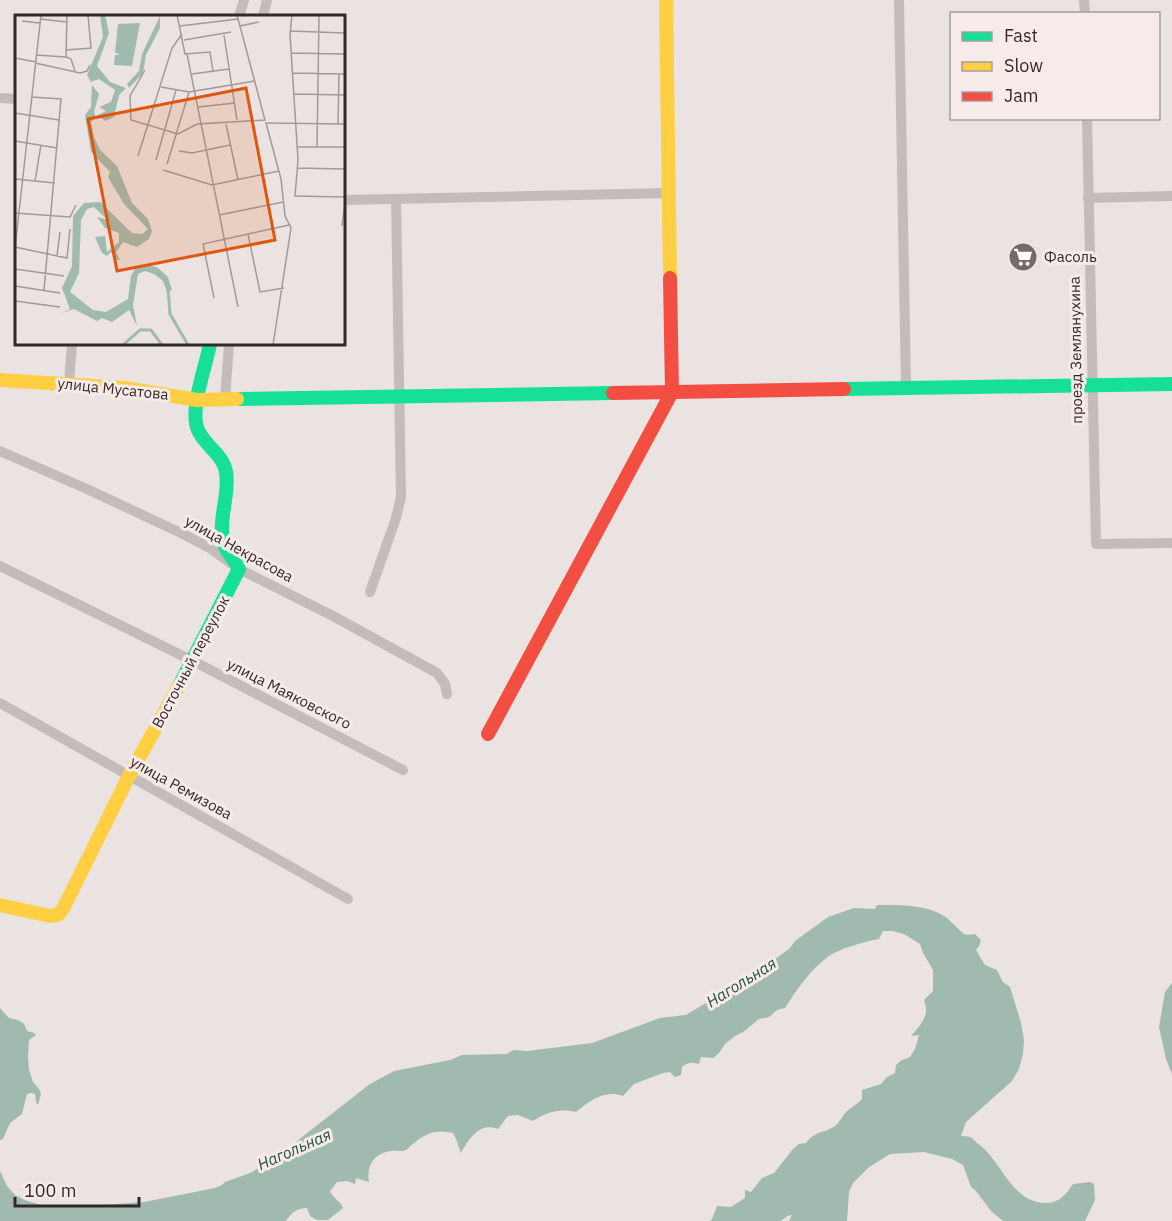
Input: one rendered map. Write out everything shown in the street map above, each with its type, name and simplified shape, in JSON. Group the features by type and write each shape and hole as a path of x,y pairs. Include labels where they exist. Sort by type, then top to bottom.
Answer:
{"street":[{"path":"240,15 244,0"},
{"path":"263,15 267,0"},
{"path":"488,734 672,392 666,0"},
{"path":"899,0 906,388"},
{"path":"0,98 15,99"},
{"name":"проезд Землянухина","path":"1087,120 1096,544 1172,543"},
{"path":"345,200 669,194"},
{"path":"1088,198 1172,196"},
{"path":"370,592 401,497 396,199"},
{"path":"69,383 72,345"},
{"path":"210,345 195,416 197,428 219,456 225,469 227,483 222,528 224,542 239,569"},
{"path":"225,400 229,345"},
{"name":"улица Мусатова","path":"0,380 69,383 171,394 197,400 1172,384"},
{"name":"улица Некрасова","path":"0,451 87,489 208,547 239,569 333,616 437,673 445,684 447,694"},
{"name":"улица Маяковского","path":"0,566 193,661 403,770"},
{"name":"Восточный переулок","path":"0,905 50,916 58,915 67,904 129,776 193,661 239,569"},
{"name":"улица Ремизова","path":"0,703 348,899"}],"water":[{"name":"Нагольная","path":"877,905 911,906 937,912 966,935 975,934 981,940 976,950 985,965 997,970 1003,982 1010,987 1021,1023 1024,1040 1023,1054 1019,1069 1012,1081 966,1122 961,1136 973,1139 986,1150 1014,1188 1032,1201 1053,1202 1064,1195 1073,1184 1090,1182 1094,1184 1095,1200 1085,1221 1003,1221 991,1211 971,1187 963,1165 952,1159 924,1152 890,1154 868,1168 853,1183 849,1192 847,1221 789,1221 792,1215 781,1221 710,1221 717,1206 731,1207 745,1198 745,1190 751,1192 762,1178 774,1173 799,1144 806,1143 816,1134 835,1126 847,1111 862,1099 862,1090 881,1084 895,1073 896,1065 910,1057 915,1049 919,1035 911,1036 924,1017 926,1010 924,1000 933,991 933,970 920,944 904,934 883,931 879,939 829,956 799,987 785,1008 777,1010 769,1017 759,1019 725,1044 713,1058 701,1057 699,1064 684,1065 681,1075 675,1077 670,1072 663,1073 634,1084 623,1096 604,1095 592,1100 576,1112 565,1110 554,1112 533,1121 518,1115 508,1116 498,1129 486,1128 476,1133 461,1153 453,1133 442,1131 427,1135 407,1150 380,1154 370,1166 369,1182 356,1178 355,1184 347,1181 337,1182 330,1191 343,1208 328,1220 317,1220 310,1216 307,1208 295,1212 286,1221 0,1221 0,1171 7,1186 15,1195 42,1205 73,1207 144,1202 215,1188 250,1173 281,1155 370,1084 394,1071 450,1060 462,1055 507,1054 513,1050 527,1051 592,1043 660,1018 686,1015 714,998 756,978 765,962 774,960 828,917 854,908 875,909"},
{"path":"1172,983 1172,1074 1159,1027 1165,992"},
{"path":"0,1008 9,1018 18,1020 24,1024 27,1031 36,1035 29,1040 29,1070 41,1094 38,1105 35,1094 27,1094 22,1114 10,1123 3,1139 0,1140"}],"traffic: fast":[{"path":"179,686 239,569 223,541 226,472 218,455 201,436 196,421 199,388 210,345"},
{"path":"844,389 1172,384"},
{"path":"237,399 613,393"}],"traffic: slow":[{"path":"666,0 670,278"},
{"path":"0,380 124,388 197,400 237,399"},
{"path":"0,905 50,916 58,915 63,909 129,776 179,686"}],"traffic: jam":[{"path":"488,734 672,392 670,278"},
{"path":"613,393 844,389"}],"place":[{"name":"Фасоль","path":"1023,257"}]}
